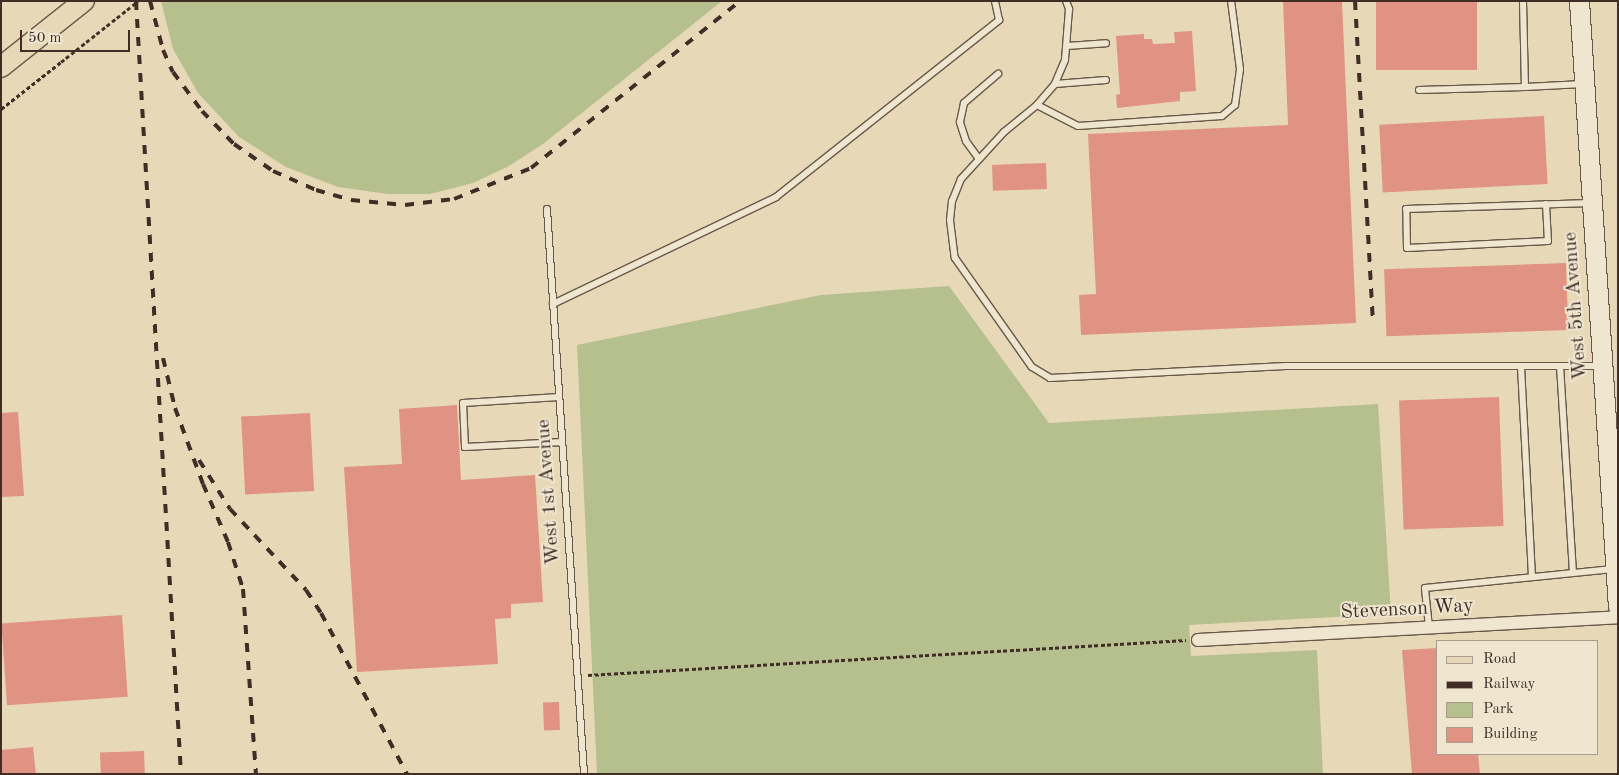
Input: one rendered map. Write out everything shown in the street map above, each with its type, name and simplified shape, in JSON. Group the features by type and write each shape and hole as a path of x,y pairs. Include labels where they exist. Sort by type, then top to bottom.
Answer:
{"main road":[{"path":"1,67 84,1"}],"street":[{"name":"West 5th Avenue","path":"1579,1 1618,607"},
{"name":"Stevenson Way","path":"1198,640 1618,617"}],"lane":[{"path":"553,304 776,197 999,20 995,1"},
{"path":"1067,1 1070,9 1065,60 1055,84 1037,105 1004,132 961,179 952,201 950,238 955,258 1032,367 1050,378 1286,366 1602,366"},
{"path":"1037,105 1078,126 1222,116 1235,105 1240,69 1231,1"},
{"path":"1523,1 1525,87"},
{"path":"1067,46 1106,43"},
{"path":"979,159 966,141 960,122 964,103 998,74"},
{"path":"1055,84 1106,80"},
{"path":"1419,90 1584,84"},
{"path":"1546,204 1548,241 1407,248 1406,209 1546,204 1592,203"},
{"name":"West 1st Avenue","path":"547,209 584,774"},
{"path":"1560,366 1573,573"},
{"path":"1521,367 1532,577"},
{"path":"559,397 463,403 465,447 562,442"},
{"path":"1429,627 1425,588 1615,569"}],"path":[{"path":"1,109 138,1"},
{"path":"577,675 1198,640"}],"green space":[{"path":"161,1 722,1 543,144 509,166 473,183 430,194 388,194 338,187 286,167 239,137 198,93 173,49"},
{"path":"949,286 1049,423 1378,404 1391,614 1189,625 1191,656 1317,650 1323,774 597,774 577,345 821,295"}],"building":[{"path":"1283,1 1342,1 1356,323 1081,335 1079,295 1096,294 1088,134 1288,125"},
{"path":"1376,1 1477,1 1477,70 1376,70"},
{"path":"1192,31 1196,91 1180,92 1180,101 1117,108 1116,95 1120,94 1116,36 1144,34 1144,39 1152,39 1153,44 1175,43 1174,32"},
{"path":"1544,116 1548,184 1383,193 1379,125"},
{"path":"1046,163 1047,189 993,191 992,165"},
{"path":"1566,263 1568,330 1386,336 1384,269"},
{"path":"1499,397 1504,526 1404,529 1399,400"},
{"path":"457,405 461,480 535,475 543,602 511,604 511,618 495,619 498,664 357,672 344,467 402,464 399,409"},
{"path":"18,412 24,496 1,497 1,413"},
{"path":"310,413 314,491 245,495 241,417"},
{"path":"122,615 128,697 7,705 1,623"},
{"path":"1436,648 1436,755 1478,755 1480,774 1412,774 1402,650"},
{"path":"559,702 560,730 544,731 543,703"},
{"path":"33,747 36,774 1,774 1,750"},
{"path":"144,751 145,774 101,774 100,753"}],"railway":[{"path":"136,1 181,774"},
{"path":"150,1 163,50 173,72 202,111 234,144 273,171 316,190 351,200 405,205 454,199 531,168 740,1"},
{"path":"1355,1 1373,319"},
{"path":"163,358 175,408 203,484 228,542 243,589 256,774"},
{"path":"199,460 230,509 306,590 321,613 407,774"}]}
